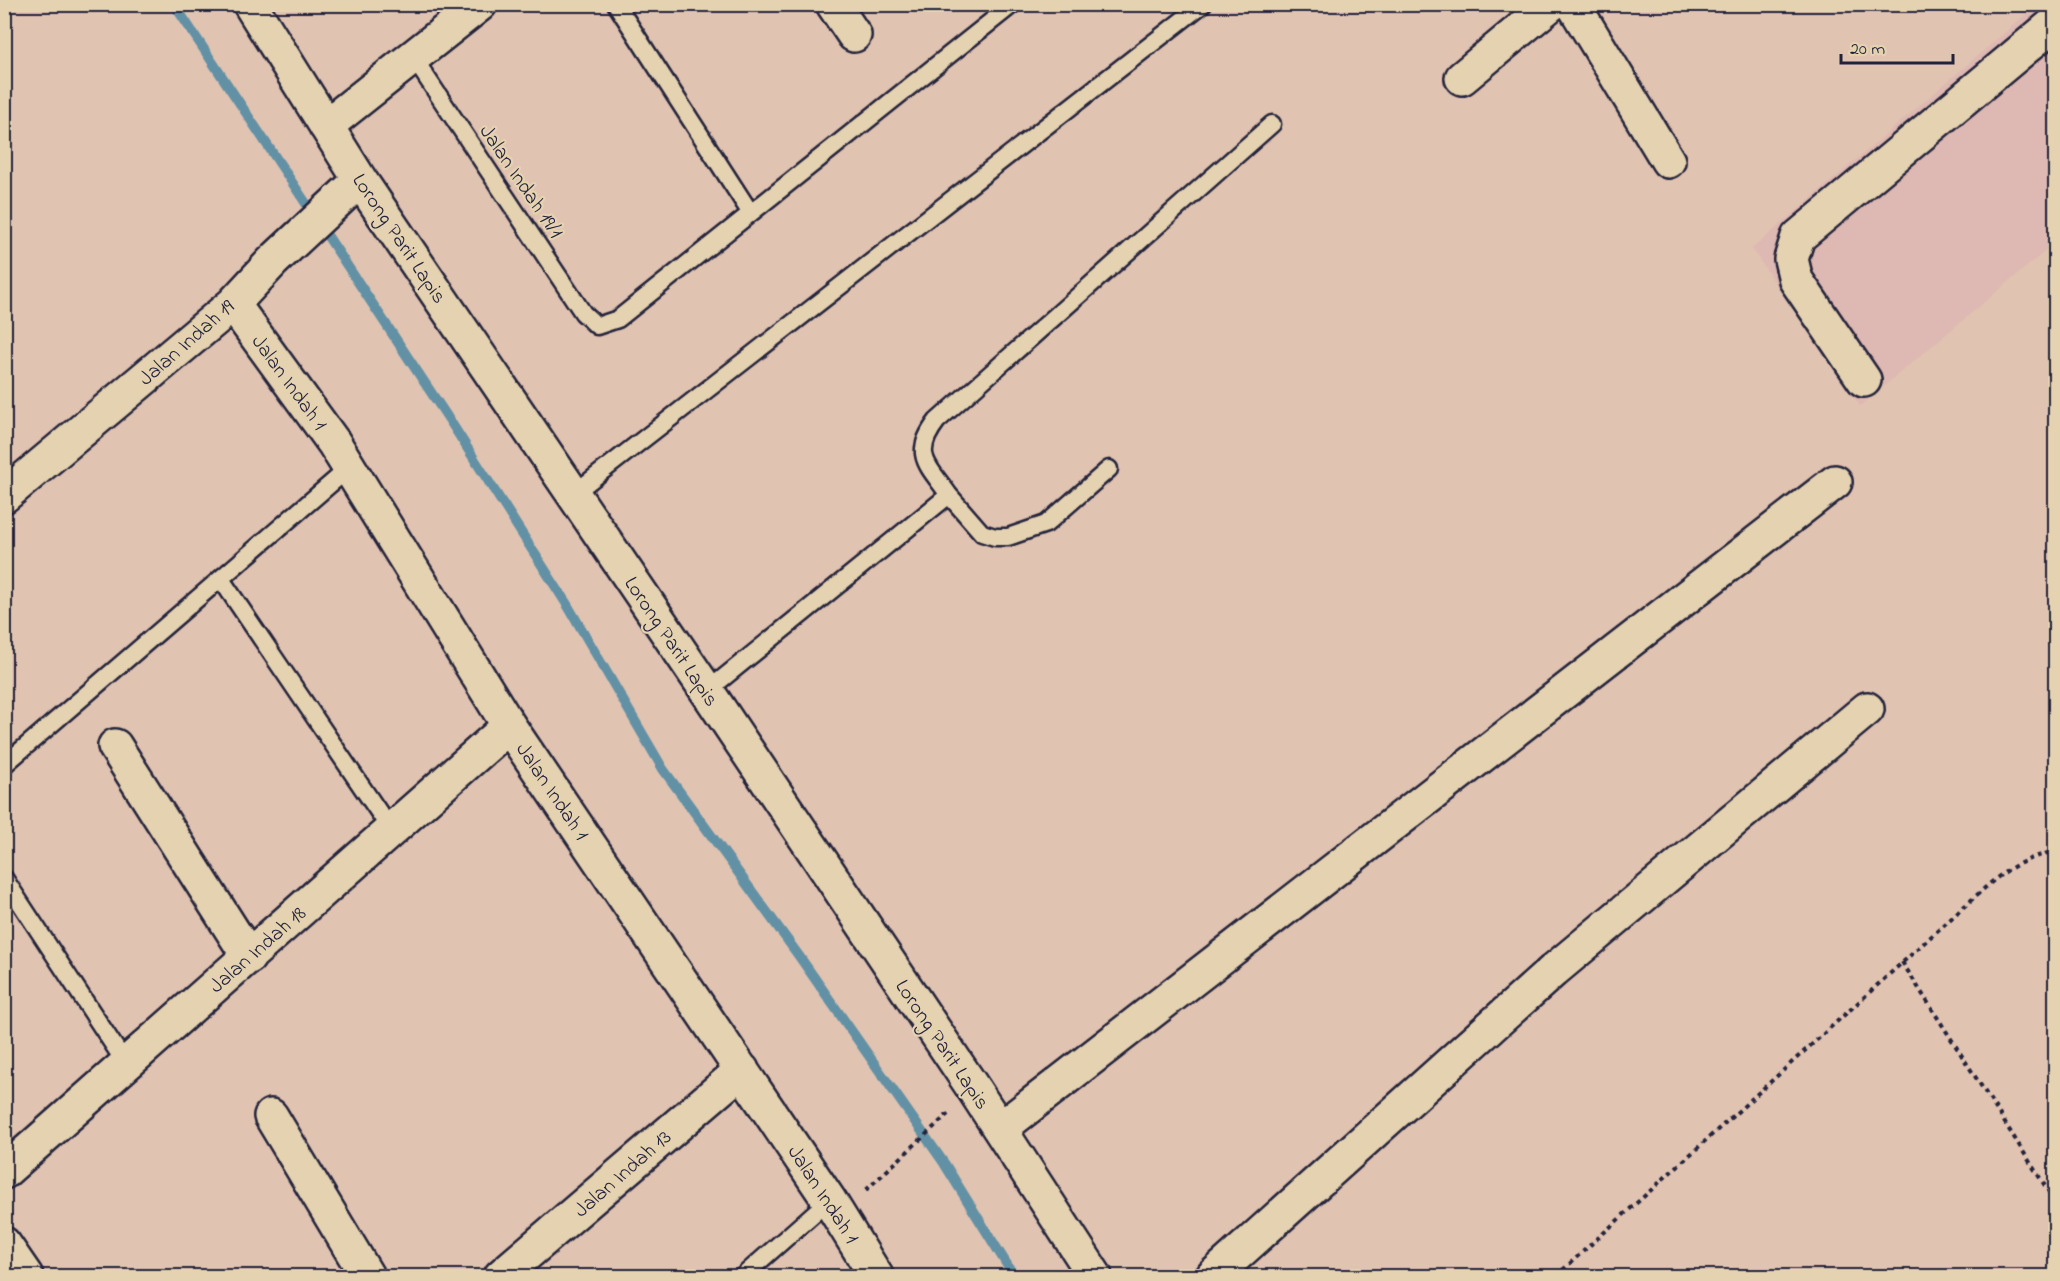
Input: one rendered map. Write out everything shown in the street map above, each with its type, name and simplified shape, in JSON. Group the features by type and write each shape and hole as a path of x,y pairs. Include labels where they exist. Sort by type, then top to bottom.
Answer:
{"street":[{"name":"Lorong Parit Lapis","path":"250,4 360,180 707,691 1000,1129 1095,1276"},
{"path":"326,126 480,4"},
{"path":"833,4 854,36"},
{"path":"1462,78 1551,4"},
{"path":"1573,4 1668,161"},
{"path":"1864,380 1796,280 1791,259 1798,237 2055,22"},
{"name":"Jalan Indah 19","path":"4,496 233,303 273,261 360,180"},
{"name":"Jalan Indah 1","path":"233,303 334,444 509,726 742,1070 876,1276"},
{"path":"1000,1129 1834,482"},
{"path":"1213,1276 1554,970 1867,709"},
{"name":"Jalan Indah 18","path":"4,1172 509,726"},
{"path":"115,746 249,957"},
{"name":"Jalan Indah 13","path":"501,1276 742,1070"},
{"path":"271,1116 367,1276"},
{"path":"4,1244 26,1276"}],"lane":[{"path":"616,4 750,212 1013,4"},
{"path":"573,494 1203,4"},
{"name":"Jalan Indah 19/1","path":"413,57 583,313 597,326 618,319 750,212"},
{"path":"1109,469 1046,524 1008,537 995,537 982,533 948,495 923,459 923,445 929,431 937,421 1272,124"},
{"path":"4,765 349,468"},
{"path":"707,691 948,495"},
{"path":"221,579 392,830"},
{"path":"4,878 126,1064"},
{"path":"743,1276 833,1207"}],"path":[{"path":"1556,1276 2009,868 2030,857 2055,850"},
{"path":"1902,963 2055,1203"},
{"path":"833,1207 899,1161 936,1125"}],"shaded area":[{"path":"2037,5 2055,5 2055,243 1860,406 1752,249"}],"waterway":[{"path":"174,4 452,424 568,606 663,769 799,956 944,1163 1014,1276"}]}
